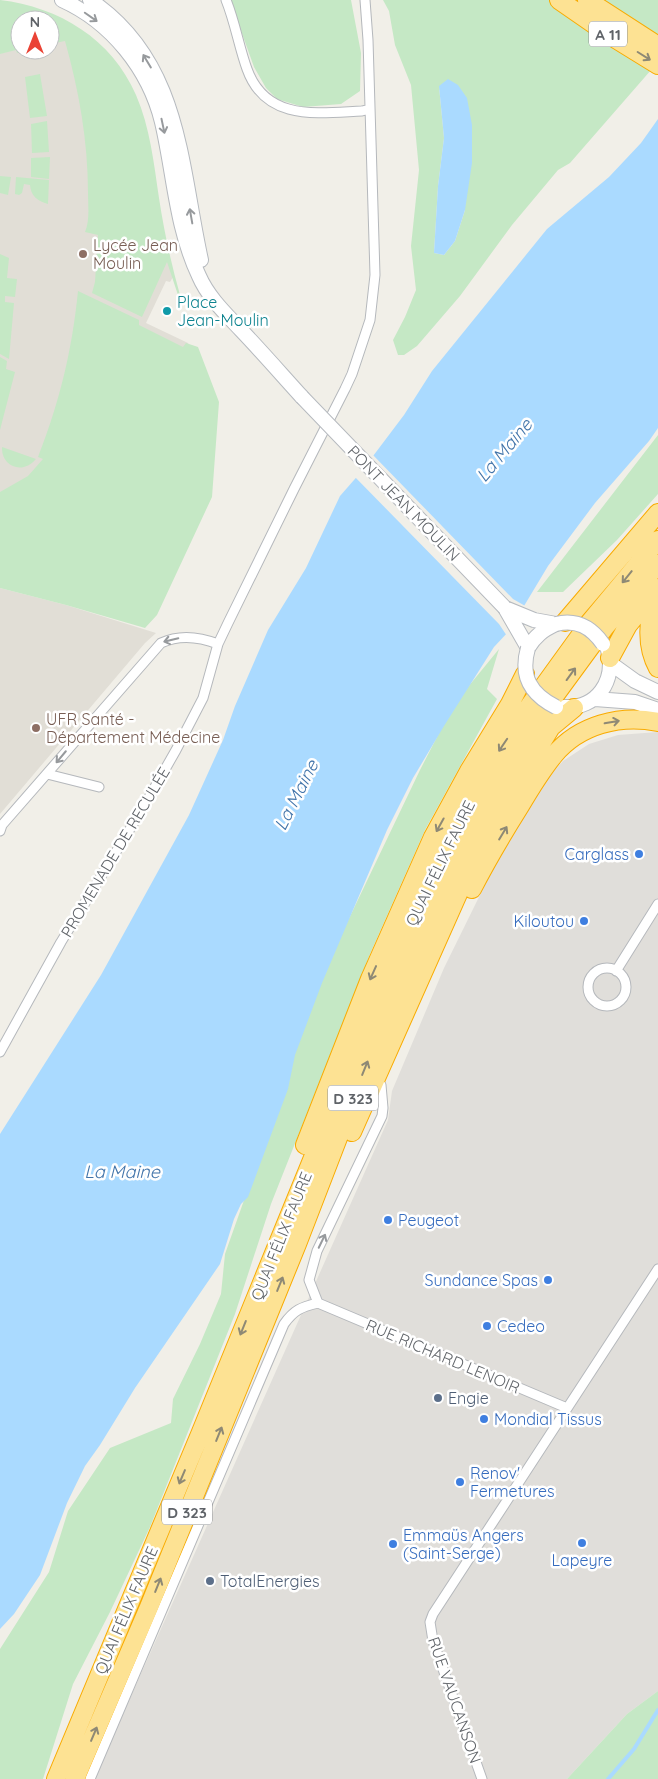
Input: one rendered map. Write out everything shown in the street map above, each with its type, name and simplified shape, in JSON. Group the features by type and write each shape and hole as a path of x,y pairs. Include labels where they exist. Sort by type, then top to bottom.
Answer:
{"highway":[{"name":"A 11","path":"560,0 611,36 658,65"},
{"name":"A 11","path":"588,0 658,46"},
{"path":"560,623 593,590 658,513"},
{"path":"543,708 590,622 658,540"},
{"path":"543,708 605,627 658,564"},
{"path":"608,655 628,625 657,589"},
{"path":"657,589 650,614 649,641 658,668"},
{"path":"288,1218 294,1176 370,979 433,837 525,674"},
{"name":"QUAI FÉLIX FAURE","path":"56,1779 201,1432 386,979 445,848 464,810 493,760 543,708"},
{"name":"QUAI FÉLIX FAURE","path":"75,1779 149,1606 297,1244 370,1055 448,876 479,813 543,708"},
{"path":"297,1244 323,1204 356,1123 473,860 498,814 551,727 574,708"},
{"path":"356,1123 369,1112 474,884 511,820 554,754 574,737 597,725 634,719 658,722"}],"main road":[{"name":"PONT JEAN MOULIN","path":"62,0 90,15 117,37 150,86 162,120 181,226 200,279 223,312 505,608 526,644"},
{"path":"90,0 101,7 127,32 158,79 169,106 201,262 213,297"},
{"name":"PONT JEAN MOULIN","path":"505,608 534,620 560,623"},
{"path":"658,692 635,682 608,655 595,632 581,624 560,623 544,629 526,644 525,674 534,693 543,701 543,708 574,708 595,699 635,702 658,710"},
{"path":"595,699 606,684 608,655"}],"street":[{"path":"226,0 251,78 269,99 285,109 301,113 370,110"},
{"name":"PROMENADE DE RECULÉE","path":"0,1052 61,942 148,801 203,698 218,644 352,374 370,320 375,275 365,0"},
{"path":"0,831 2,825 161,643 174,638 203,638 218,644"},
{"path":"48,774 100,787"},
{"path":"616,971 658,904"},
{"path":"606,968 616,971 625,983 626,988 623,998 610,1006 600,1005 592,999 588,989 590,979 602,969 606,968"},
{"path":"318,1303 309,1280 317,1251 382,1116 381,1085"},
{"name":"RUE VAUCANSON","path":"482,1779 433,1641 430,1622 438,1606 658,1269"},
{"name":"RUE RICHARD LENOIR","path":"318,1303 567,1408"},
{"name":"QUAI FÉLIX FAURE","path":"90,1779 284,1324 292,1312 318,1303"}],"shaded area":[{"name":"Lycée Jean Moulin","path":"0,6 17,10 10,10 10,60 60,60 60,25 69,30 163,246 173,277 170,282 166,281 146,323 188,343 215,407 0,494"},
{"name":"UFR Santé - Département Médecine","path":"0,588 66,605 156,633 145,643 0,814"},
{"path":"658,732 658,1691 627,1714 567,1779 94,1779 388,1120 392,1091 444,968 511,832 538,789 563,761 589,744 618,735"}],"green space":[{"path":"0,0 43,10 10,10 10,52 0,54"},
{"path":"230,0 351,0 361,53 360,91 341,104 303,107 277,99 266,88 254,67"},
{"path":"383,0 658,0 658,62 570,163 558,170 512,225 460,296 417,346 404,355 398,355 393,340 416,290 411,246 419,170 411,85 395,45 389,11","holes":["439,86 465,210 455,241 444,255 434,253 438,186 444,138"]},
{"path":"60,17 98,42 113,58 126,75 141,107 153,159 163,223 180,295 179,298 167,262 142,317 92,293 95,282 98,235 85,232 88,223 86,154 78,97 65,41 60,42"},
{"path":"40,74 47,116 30,118 25,77"},
{"path":"47,121 49,152 32,153 31,124"},
{"path":"50,157 49,179 31,177 31,158"},
{"path":"0,176 11,177 8,195 0,193"},
{"path":"16,177 49,180 48,204 35,198 30,185 24,184 22,193 19,195 15,194"},
{"path":"0,254 9,258 7,278 17,279 15,297 5,296 5,302 14,303 9,359 0,354"},
{"path":"78,291 139,320 139,325 183,347 186,343 198,347 219,402 212,497 157,615 145,628 0,588 0,492 28,476 43,459 38,457 53,416 64,375"},
{"path":"0,357 7,361 6,369 15,372 0,430"},
{"path":"658,435 658,494 617,540 563,592 537,592"},
{"path":"2,447 36,459 31,464 19,468 5,460"},
{"path":"499,649 487,689 497,699 425,830 370,954 271,1204 235,1314 150,1527 110,1612 73,1684 43,1779 0,1779 0,1649 49,1572 68,1511 110,1448 171,1423 173,1399 200,1344 221,1294 225,1254 278,1104 310,1000 420,770 454,704"},
{"path":"658,1691 658,1779 567,1779 627,1714"}],"water":[{"path":"448,79 458,85 467,98 472,125 472,163 465,210 455,241 444,255 434,253 438,186 444,138 439,86"},
{"name":"La Maine","path":"658,119 658,428 595,503 548,566 509,631 494,647 413,778 387,830 322,983 295,1055 288,1089 248,1197 241,1204 234,1219 220,1264 135,1388 85,1466 67,1503 40,1575 14,1614 0,1629 0,1134 101,975 189,815 223,740 235,706 268,630 306,568 340,496 361,472 404,415 432,371 547,229 609,177 641,143"}],"pier":[{"path":"372,454 513,599 527,607 507,636 499,624 354,476"}],"waterway":[{"path":"608,1779 634,1749 658,1710"}],"place":[{"name":"Lycée Jean Moulin","path":"83,254"},
{"name":"Place Jean-Moulin","path":"167,311"},
{"name":"UFR Santé - Département Médecine","path":"36,728"},
{"name":"Carglass","path":"639,854"},
{"name":"Kiloutou","path":"584,921"},
{"name":"Peugeot","path":"388,1220"},
{"name":"Sundance Spas","path":"548,1280"},
{"name":"Cedeo","path":"487,1326"},
{"name":"Engie","path":"438,1398"},
{"name":"Mondial Tissus","path":"484,1419"},
{"name":"Renov' Fermetures","path":"460,1482"},
{"name":"Lapeyre","path":"582,1543"},
{"name":"Emmaüs Angers (Saint-Serge)","path":"393,1544"},
{"name":"TotalEnergies","path":"210,1581"}]}
